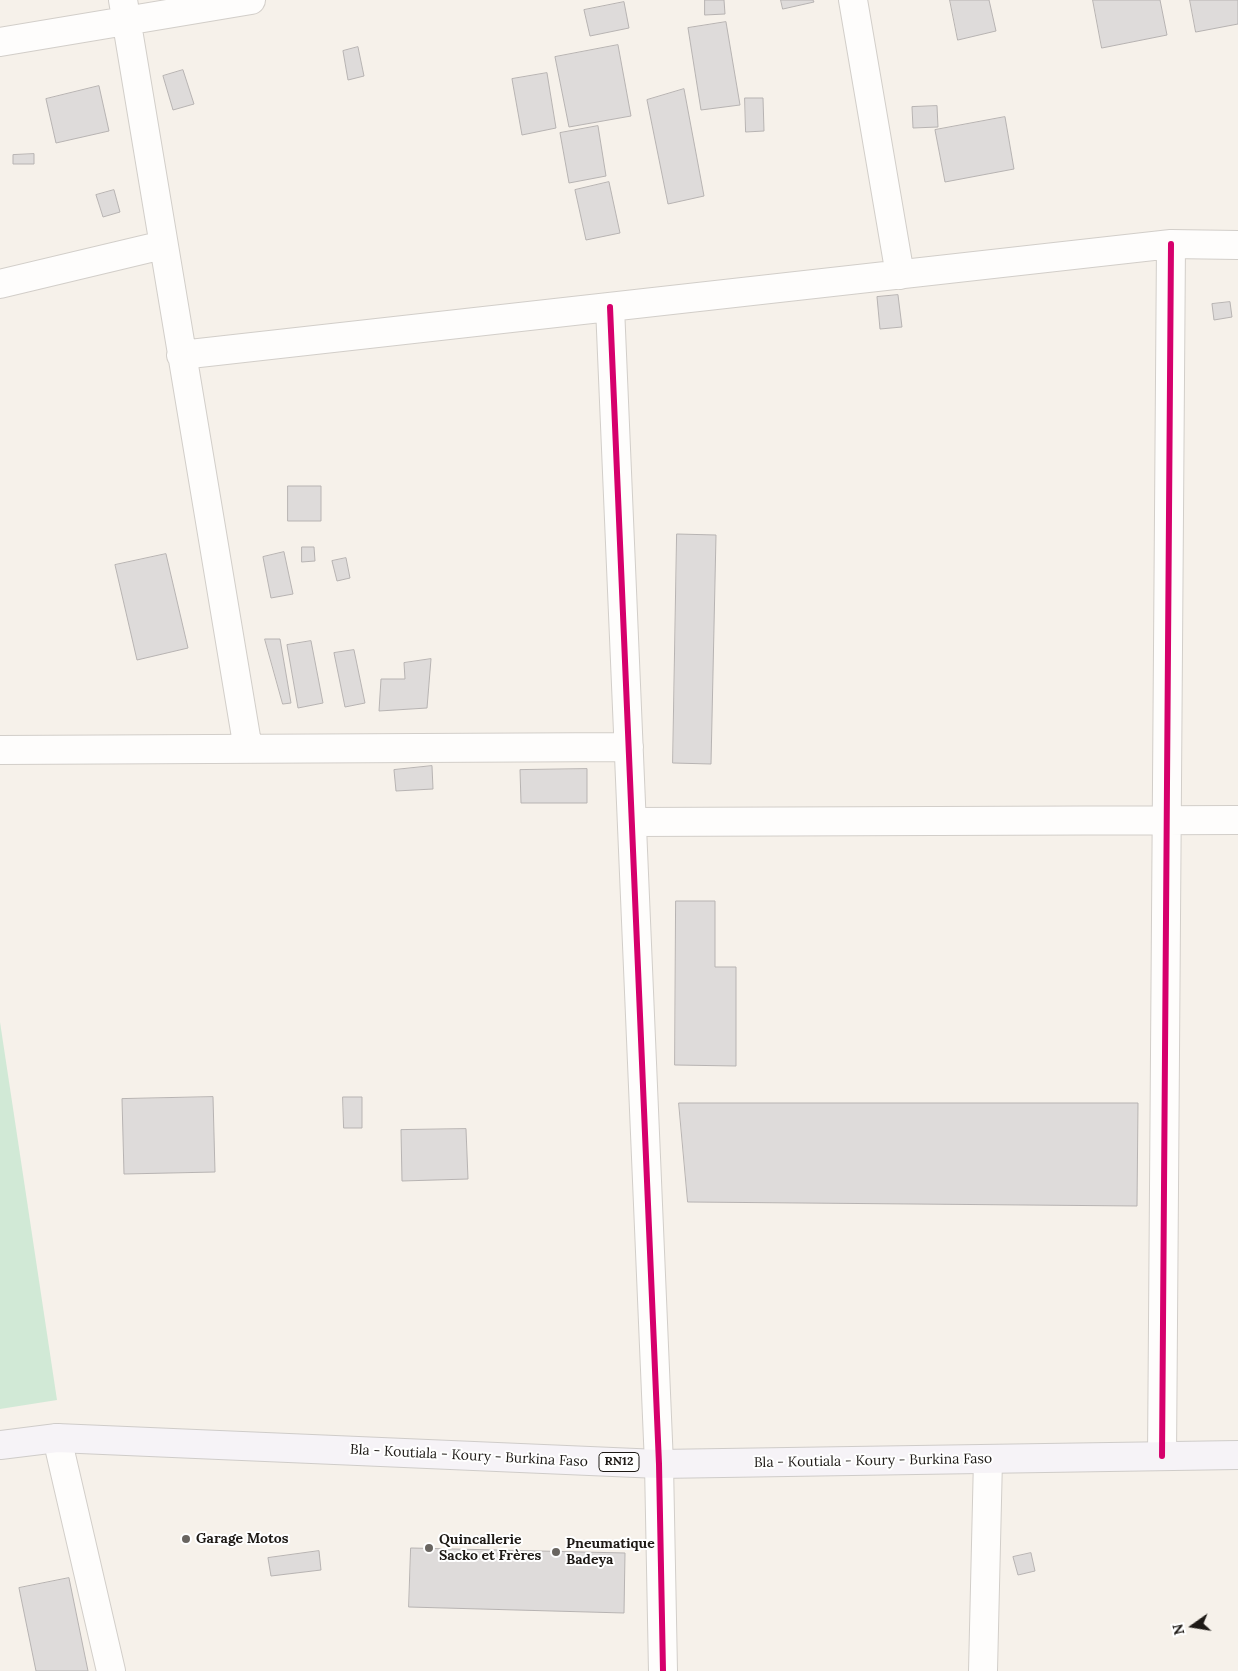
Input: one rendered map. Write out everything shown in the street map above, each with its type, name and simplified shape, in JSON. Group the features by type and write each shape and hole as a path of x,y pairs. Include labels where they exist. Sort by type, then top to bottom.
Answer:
{"main road":[{"name":"Bla - Koutiala - Koury - Burkina Faso","path":"0,1445 57,1438 659,1464 1238,1455"}],"street":[{"path":"0,42 125,11 251,0"},
{"path":"853,0 900,275"},
{"path":"125,11 248,749"},
{"path":"1162,1456 1172,244"},
{"path":"181,355 1172,244 1238,245"},
{"path":"0,284 163,245"},
{"path":"610,307 659,1464 663,1671"},
{"path":"0,750 629,747"},
{"path":"632,822 1238,820"},
{"path":"57,1438 111,1671"},
{"path":"984,1671 988,1459"}],"green space":[{"path":"0,1022 57,1400 0,1409"}],"building":[{"path":"705,0 724,0 725,14 705,15"},
{"path":"781,0 813,0 814,2 783,9"},
{"path":"950,0 989,0 996,31 958,40"},
{"path":"1093,0 1160,0 1167,35 1102,48"},
{"path":"1190,0 1238,0 1238,24 1196,32"},
{"path":"624,2 629,28 590,36 584,10"},
{"path":"726,22 740,105 701,110 688,28"},
{"path":"618,45 631,116 569,127 555,57"},
{"path":"358,47 364,76 348,80 343,51"},
{"path":"183,70 194,104 173,110 163,76"},
{"path":"547,73 556,128 522,135 512,79"},
{"path":"99,86 109,131 56,143 46,99"},
{"path":"684,89 704,196 668,204 647,100"},
{"path":"745,98 763,98 764,131 746,132"},
{"path":"937,106 938,127 913,128 912,107"},
{"path":"1005,117 1014,169 945,182 935,130"},
{"path":"598,126 606,176 569,183 560,133"},
{"path":"34,154 34,164 13,164 13,155"},
{"path":"609,182 620,233 586,240 575,190"},
{"path":"114,190 120,212 103,217 96,195"},
{"path":"898,295 902,327 880,329 877,297"},
{"path":"1230,302 1232,317 1214,320 1212,304"},
{"path":"288,486 321,486 321,521 288,521"},
{"path":"677,534 716,535 711,764 673,763"},
{"path":"302,547 314,547 315,561 302,562"},
{"path":"284,552 293,594 271,598 263,557"},
{"path":"166,554 188,648 137,660 115,565"},
{"path":"346,558 350,578 337,581 332,561"},
{"path":"265,639 280,639 291,703 283,704"},
{"path":"311,641 323,703 298,708 287,645"},
{"path":"354,650 365,703 345,707 334,653"},
{"path":"431,659 427,708 379,711 381,679 405,679 404,663"},
{"path":"432,766 433,789 396,791 394,770"},
{"path":"587,769 587,803 521,803 520,770"},
{"path":"676,901 715,901 715,967 736,967 736,1066 675,1065"},
{"path":"213,1097 215,1172 124,1174 122,1099"},
{"path":"343,1097 362,1097 362,1128 344,1128"},
{"path":"679,1103 1138,1103 1137,1206 688,1202"},
{"path":"466,1129 468,1179 402,1181 401,1130"},
{"path":"411,1548 625,1553 624,1613 409,1607"},
{"path":"319,1551 321,1570 271,1576 268,1558"},
{"path":"1031,1553 1035,1571 1018,1575 1013,1557"},
{"path":"69,1578 88,1671 36,1671 19,1588"}],"cycle path":[{"path":"1162,1456 1171,244"},
{"path":"610,307 659,1464 663,1671"}],"place":[{"name":"Garage Motos","path":"186,1539"},
{"name":"Quincallerie Sacko et Frères","path":"429,1548"},
{"name":"Pneumatique Badeya","path":"556,1552"}]}
